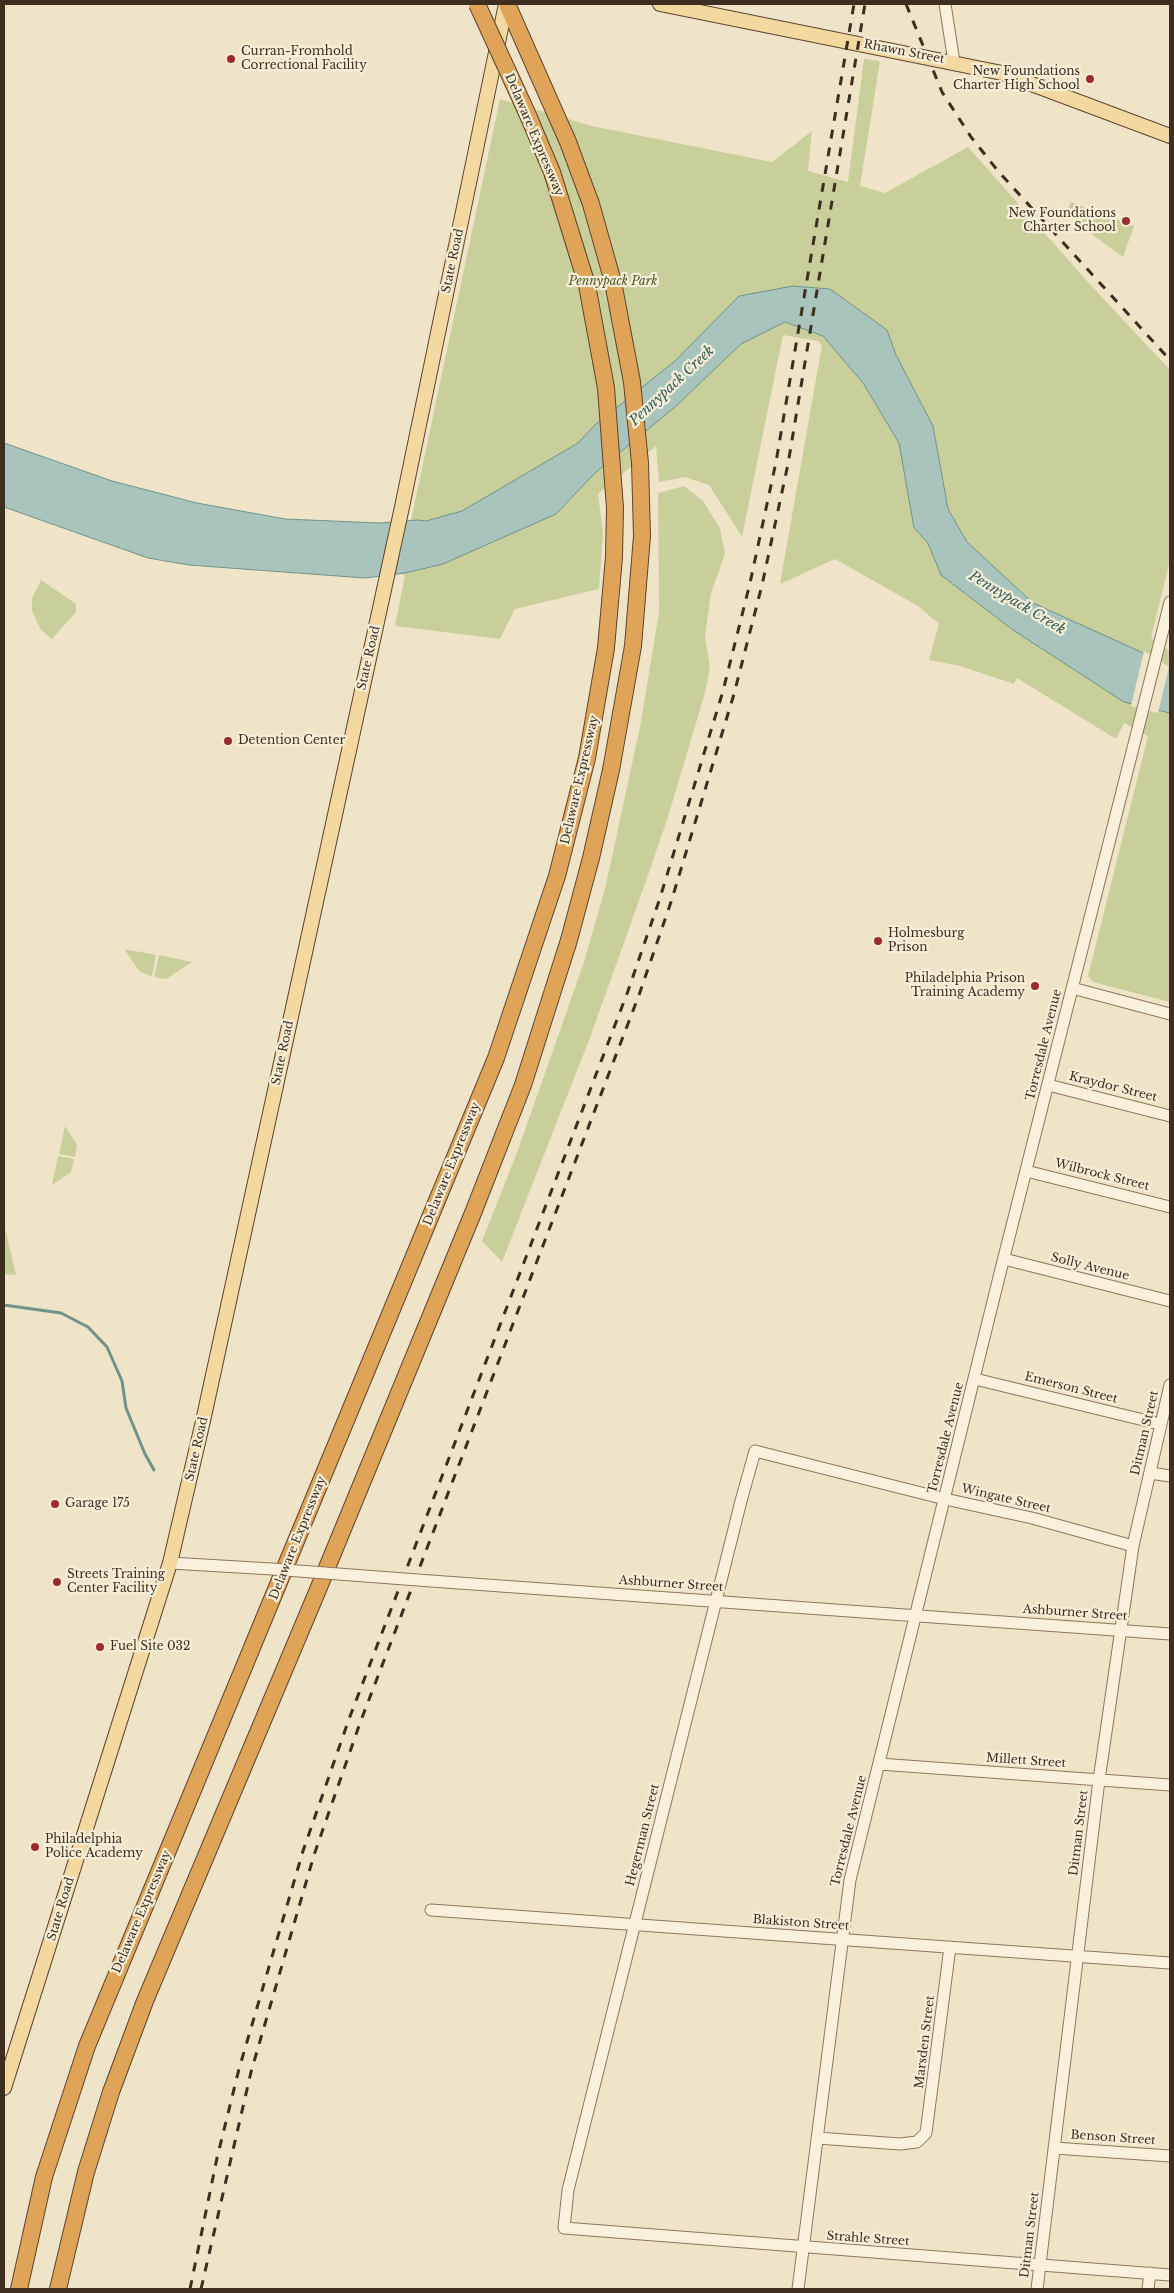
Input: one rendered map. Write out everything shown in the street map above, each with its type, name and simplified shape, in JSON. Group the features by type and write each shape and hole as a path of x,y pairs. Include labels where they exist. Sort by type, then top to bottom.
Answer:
{"highway":[{"name":"Delaware Expressway","path":"19,2289 44,2177 87,2046 496,1058 534,950 559,867 587,758 606,648 614,556 612,458 602,362 586,285 552,172 477,4"},
{"path":"58,2289 86,2172 111,2092 142,2010 332,1555 523,1085 569,940 591,858 611,770 634,646 642,536 640,463 626,345 613,282 591,204 568,142 507,4"}],"main road":[{"name":"State Road","path":"4,2088 170,1563 207,1406 402,507 507,4"},
{"name":"Rhawn Street","path":"660,4 1002,72 1170,136"}],"street":[{"path":"945,4 954,62"},
{"name":"Torresdale Avenue","path":"798,2289 850,1880 944,1498 1170,602"},
{"path":"1072,988 1170,1014"},
{"name":"Kraydor Street","path":"1048,1086 1170,1116"},
{"name":"Wilbrock Street","path":"1026,1171 1170,1207"},
{"name":"Solly Avenue","path":"1004,1259 1170,1301"},
{"name":"Emerson Street","path":"975,1378 1160,1424"},
{"name":"Ditman Street","path":"1038,2289 1099,1780 1133,1546 1161,1433 1160,1424 1170,1384"},
{"name":"Wingate Street","path":"756,1452 1032,1518 1133,1546"},
{"name":"Hegerman Street","path":"564,2228 568,2190 740,1501 756,1452"},
{"path":"1150,1473 1170,1476"},
{"name":"Ashburner Street","path":"170,1563 1170,1634"},
{"name":"Millett Street","path":"879,1764 1170,1786"},
{"name":"Blakiston Street","path":"431,1910 1170,1963"},
{"name":"Marsden Street","path":"817,2138 909,2144 921,2138 929,2124 950,1947"},
{"name":"Benson Street","path":"1054,2148 1170,2156"},
{"name":"Strahle Street","path":"564,2228 1170,2275"},
{"path":"1148,2289 1150,2274"}],"green space":[{"name":"Pennypack Park","path":"864,59 880,61 860,186 885,193 968,147 1087,281 1170,370 1170,560 1151,638 1170,651 1170,1002 1093,982 1088,976 1148,736 1124,723 1116,739 1017,678 1014,684 960,666 929,660 939,624 918,606 835,559 780,584 822,345 818,341 783,335 742,537 709,485 685,477 659,482 656,446 598,494 603,533 599,589 515,609 500,639 395,626 405,575 401,574 403,558 500,99 592,126 772,162 812,131 808,171 848,182"},
{"path":"1071,202 1134,226 1123,257 1079,225 1067,211"},
{"path":"684,486 703,501 720,528 725,554 711,593 705,636 710,667 705,693 668,817 646,881 591,1035 502,1262 482,1241 518,1150 584,962 605,889 640,727 659,612 658,493"},
{"path":"41,580 76,604 76,612 52,639 41,630 32,611 32,598"},
{"path":"124,949 156,955 152,976 140,972"},
{"path":"159,955 192,962 166,979 154,977"},
{"path":"65,1126 77,1145 75,1157 59,1154"},
{"path":"58,1156 74,1159 71,1172 52,1185"},
{"path":"4,1224 16,1275 4,1274"}],"water":[{"name":"Pennypack Creek","path":"793,286 830,289 887,330 896,355 933,426 948,509 967,542 1033,603 1141,652 1170,669 1170,713 1124,702 1013,630 941,575 928,543 914,528 899,443 863,383 823,336 785,322 741,344 676,406 595,473 556,514 443,564 405,573 365,578 189,565 148,558 4,507 4,443 112,481 197,503 285,519 379,523 426,521 462,511 578,443 596,424 675,361 739,296"}],"pier":[{"path":"1144,651 1169,667 1158,713 1131,706"}],"waterway":[{"path":"4,1305 61,1313 88,1327 107,1347 122,1381 126,1408 145,1454 154,1470"}],"railway":[{"path":"190,2289 217,2158 239,2069 303,1851 349,1719 628,991 660,898 723,691 750,583 776,462 854,4"},
{"path":"201,2289 251,2072 314,1855 360,1723 639,995 671,902 734,694 762,585 788,464 865,4"},
{"path":"906,4 942,92 971,137 998,171 1170,360"}],"place":[{"name":"Curran-Fromhold Correctional Facility","path":"231,59"},
{"name":"New Foundations Charter High School","path":"1090,79"},
{"name":"New Foundations Charter School","path":"1126,221"},
{"name":"Detention Center","path":"228,741"},
{"name":"Holmesburg Prison","path":"878,941"},
{"name":"Philadelphia Prison Training Academy","path":"1035,986"},
{"name":"Garage 175","path":"55,1504"},
{"name":"Streets Training Center Facility","path":"57,1582"},
{"name":"Fuel Site 032","path":"100,1647"},
{"name":"Philadelphia Police Academy","path":"35,1847"}]}
